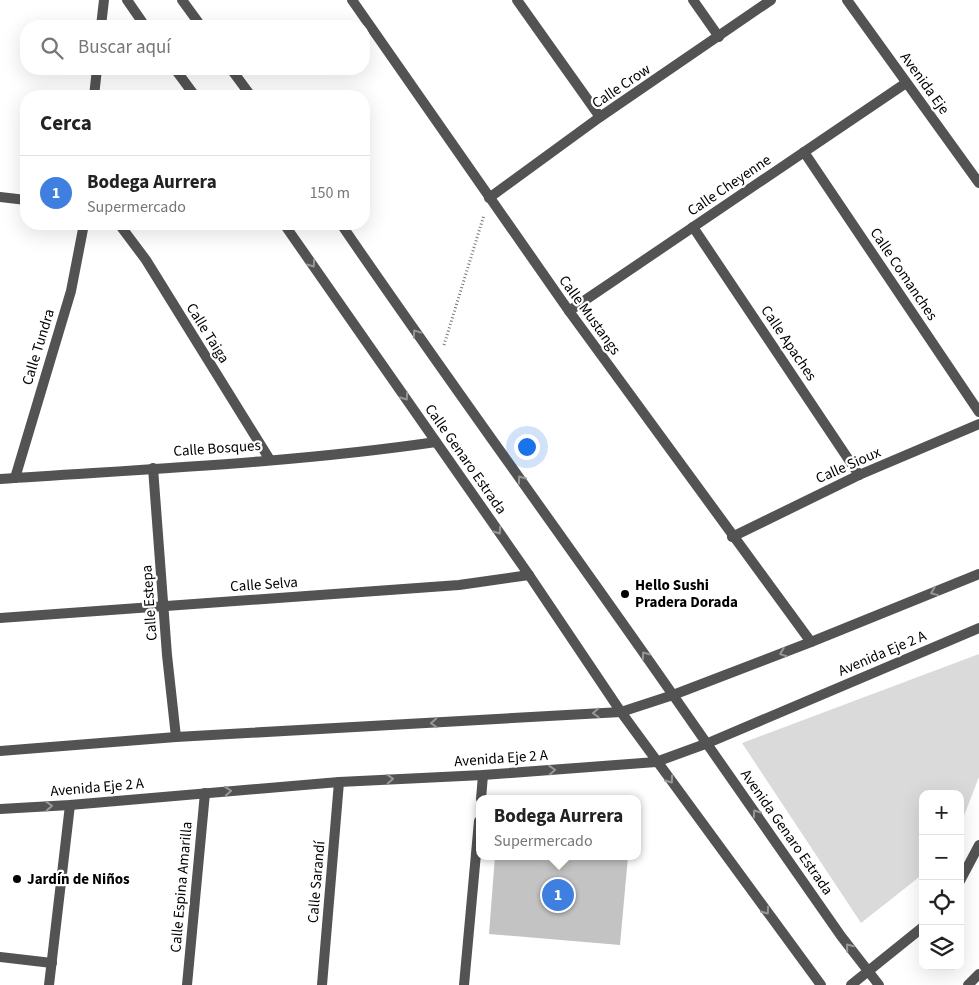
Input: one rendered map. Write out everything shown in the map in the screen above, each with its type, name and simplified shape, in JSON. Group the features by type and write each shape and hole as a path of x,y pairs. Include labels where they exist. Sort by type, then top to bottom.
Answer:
{"street":[{"path":"102,20 104,0"},
{"path":"127,0 141,20"},
{"path":"182,0 197,20"},
{"name":"Calle Mustangs","path":"352,0 366,20"},
{"path":"517,0 600,117"},
{"path":"693,0 719,37"},
{"name":"Calle Crow","path":"489,198 600,117 771,0"},
{"name":"Avenida Eje","path":"847,0 979,183"},
{"name":"Calle Mustangs","path":"370,26 569,311 732,537 811,642"},
{"path":"95,90 96,75"},
{"path":"179,75 191,90"},
{"path":"235,75 247,90"},
{"name":"Calle Cheyenne","path":"569,311 906,84"},
{"name":"Calle Comanches","path":"804,152 979,412"},
{"path":"0,197 20,199"},
{"name":"Calle Apaches","path":"693,227 859,476"},
{"name":"Calle Tundra","path":"15,478 71,291 83,230"},
{"name":"Calle Taiga","path":"124,230 146,260 270,460"},
{"name":"Calle Genaro Estrada","path":"288,230 529,575 621,712"},
{"name":"Calle Genaro Estrada","path":"345,230 438,365 531,493 673,695"},
{"name":"Calle Sioux","path":"732,537 859,476 979,424"},
{"name":"Calle Bosques","path":"0,479 270,460 380,450 436,442"},
{"name":"Calle Estepa","path":"153,468 176,737"},
{"path":"0,752 176,737 621,712 673,695 811,642 979,574"},
{"name":"Calle Selva","path":"0,618 458,584 529,575"},
{"name":"Avenida Eje 2 A","path":"0,809 70,805 339,782 483,775 656,762 708,743 979,628"},
{"name":"Avenida Genaro Estrada","path":"673,695 841,936 879,985"},
{"path":"621,712 821,985"},
{"path":"481,795 483,775"},
{"name":"Calle Sarandí","path":"322,985 339,782"},
{"name":"Calle Espina Amarilla","path":"187,985 205,793"},
{"path":"50,985 70,805"},
{"path":"961,880 979,845"},
{"path":"464,985 476,854"},
{"path":"851,985 919,930"},
{"path":"0,958 52,963"},
{"path":"968,985 979,974"}],"path":[{"path":"438,365 489,198"}],"shaded area":[{"path":"979,654 979,777 964,816 964,790 919,790 919,877 861,923 742,743"}],"building":[{"path":"495,860 628,860 620,945 489,934"}],"place":[{"name":"Hello Sushi Pradera Dorada","path":"625,594"},
{"name":"Jardín de Niños","path":"17,879"},
{"name":"Bodega Aurrera","path":"558,895"}]}
